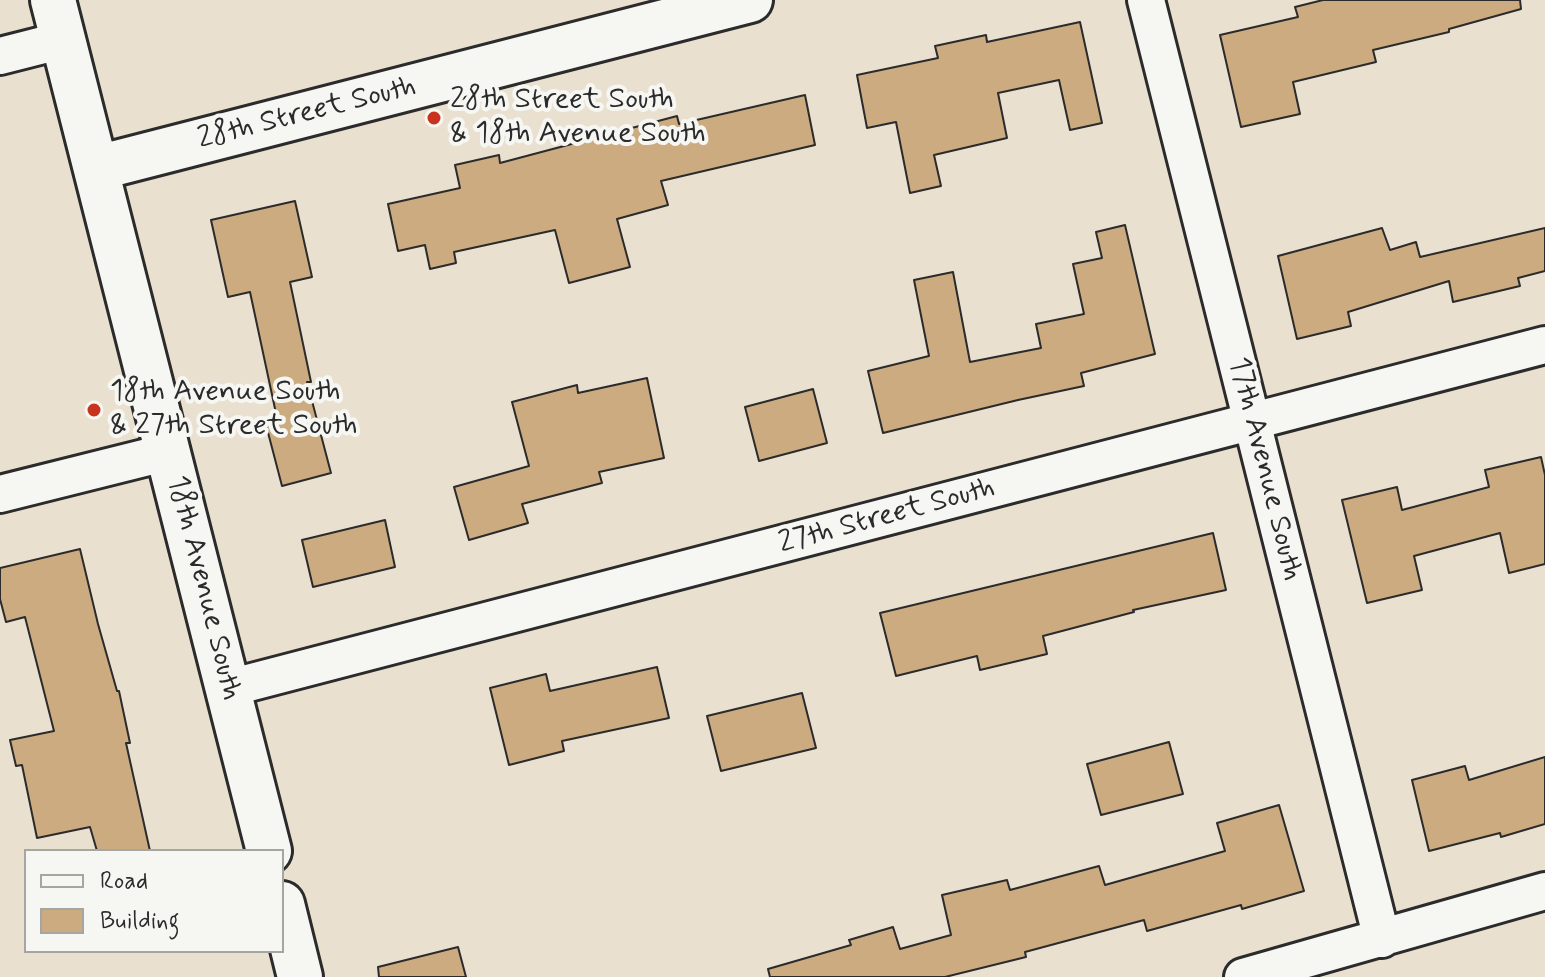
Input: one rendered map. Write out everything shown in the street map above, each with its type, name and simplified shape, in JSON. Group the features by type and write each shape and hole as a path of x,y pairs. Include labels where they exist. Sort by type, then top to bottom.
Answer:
{"street":[{"name":"28th Street South","path":"97,168 750,0"},
{"name":"17th Avenue South","path":"1146,0 1382,939"},
{"name":"18th Avenue South","path":"58,20 269,849"},
{"path":"0,56 58,20"},
{"name":"27th Street South","path":"229,688 1545,345"},
{"path":"0,494 168,452"},
{"path":"1243,977 1545,891"},
{"path":"284,917 293,975"}],"building":[{"path":"1323,0 1520,0 1521,9 1449,29 1449,32 1373,50 1376,62 1293,82 1300,114 1241,127 1220,35 1298,17 1295,7"},
{"path":"1080,22 1102,123 1070,130 1059,80 998,93 1007,138 934,155 941,186 910,193 896,122 867,128 857,75 938,58 935,46 986,35 987,42"},
{"path":"805,95 815,145 661,181 668,205 617,219 630,267 569,283 555,230 454,252 456,263 430,269 425,245 398,251 388,204 460,188 455,165 499,155 500,163 677,116 679,124"},
{"path":"295,201 312,277 290,282 311,382 307,382 331,473 282,486 265,421 277,418 250,292 228,297 211,220"},
{"path":"1125,225 1155,354 1081,373 1084,386 883,433 868,371 929,356 914,280 953,272 970,362 1041,348 1036,324 1084,314 1073,264 1102,258 1096,232"},
{"path":"1382,228 1390,250 1416,242 1420,257 1545,228 1545,271 1518,278 1520,286 1453,302 1449,281 1348,312 1351,326 1297,339 1278,256"},
{"path":"647,378 664,458 599,472 602,483 522,504 528,523 469,540 454,487 529,466 512,402 577,385 578,393"},
{"path":"813,389 827,443 759,461 745,407"},
{"path":"1541,457 1545,475 1545,564 1509,573 1500,533 1414,556 1422,590 1367,603 1342,500 1397,487 1402,510 1489,487 1485,470"},
{"path":"385,520 395,567 313,587 302,540"},
{"path":"1213,533 1226,590 1133,610 1043,636 1047,654 980,670 977,656 896,676 880,613"},
{"path":"80,549 98,624 119,691 130,743 126,743 150,849 96,849 90,827 37,838 22,765 16,766 10,740 54,731 25,617 6,622 0,599 0,568"},
{"path":"657,667 669,718 562,741 564,751 509,765 490,688 546,674 550,691"},
{"path":"802,693 816,748 721,771 707,716"},
{"path":"1169,742 1183,794 1101,815 1087,764"},
{"path":"1545,757 1545,824 1501,837 1500,833 1429,851 1412,780 1465,766 1469,780"},
{"path":"1279,805 1304,891 1147,931 1144,920 1025,952 1026,957 945,977 770,977 768,969 851,945 849,940 893,927 900,949 951,935 942,895 1007,880 1010,890 1099,866 1105,885 1225,851 1217,823"},
{"path":"458,947 466,977 379,977 378,967"}],"place":[{"name":"28th Street South & 18th Avenue South","path":"434,118"},
{"name":"18th Avenue South & 27th Street South","path":"94,410"}]}
